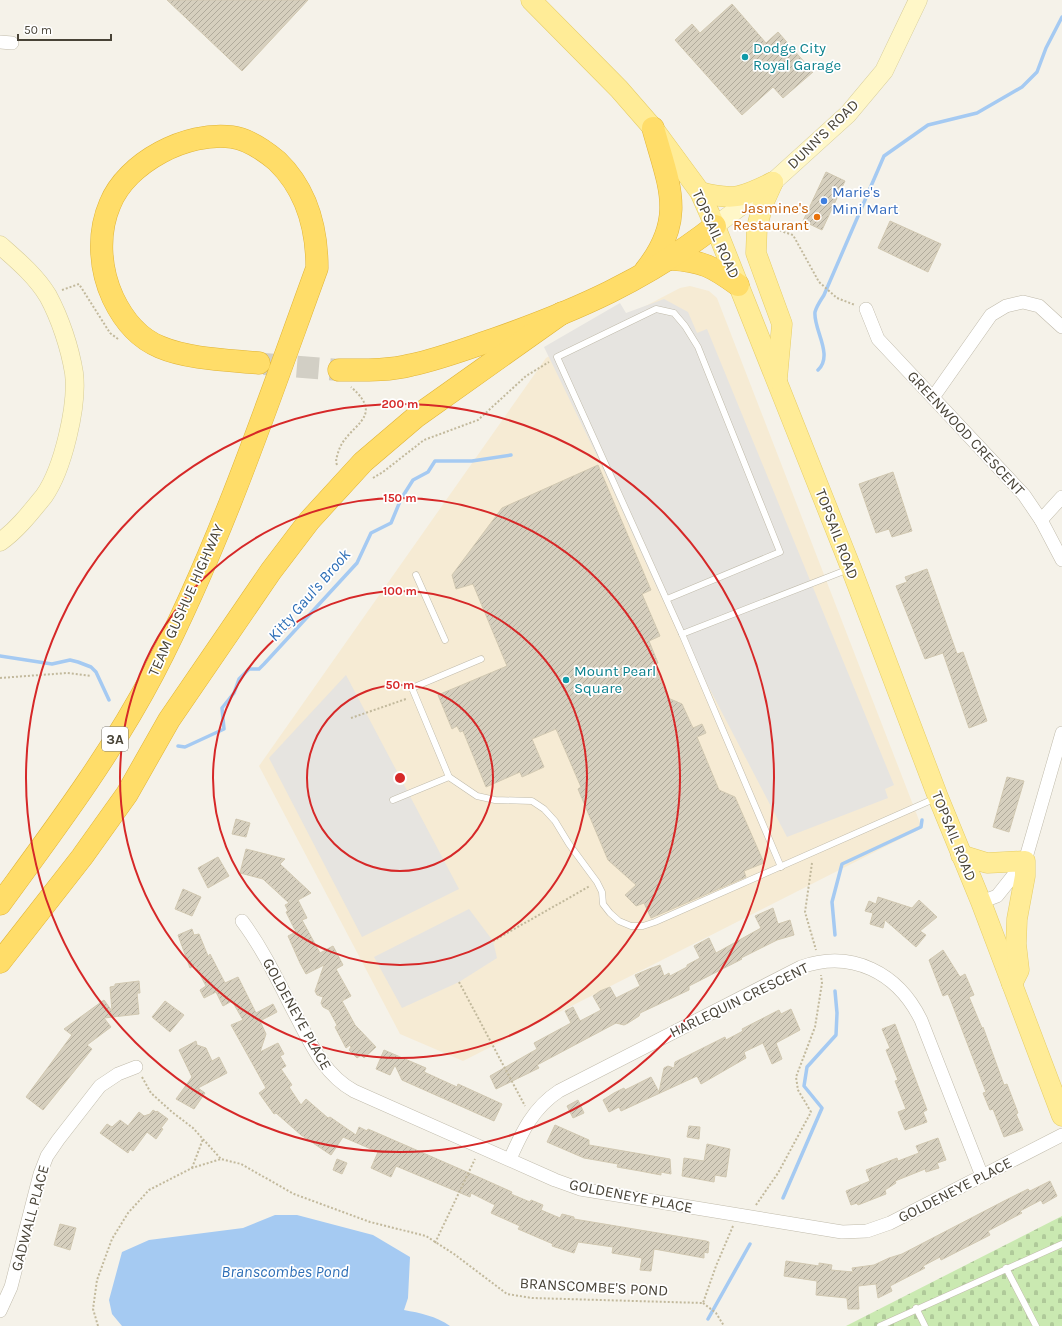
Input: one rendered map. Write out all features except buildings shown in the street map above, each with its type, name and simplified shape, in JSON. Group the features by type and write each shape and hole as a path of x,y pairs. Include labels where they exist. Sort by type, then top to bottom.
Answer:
{"highway":[{"path":"639,278 658,255 667,236 672,211 670,192 653,128"},
{"name":"TEAM GUSHUE HIGHWAY","path":"0,904 120,732 152,674 182,614 242,471 317,268 315,237 302,193 289,173 272,157 255,146 234,137 202,137 179,144 144,162 122,184 110,204 103,226 102,254 105,280 119,310 138,334 160,348 202,358 259,363"},
{"path":"343,377 371,370 410,366 448,355 562,313 639,278 671,259 715,226"},
{"path":"671,259 691,260 711,266 738,285"},
{"name":"3A","path":"0,962 82,857 127,794 169,720 271,571 309,521 339,486 369,457 417,416 562,313"}],"main road":[{"name":"TOPSAIL ROAD","path":"531,0 619,89 653,128 700,192 715,226 850,568 938,797 981,902 1062,1116"},
{"path":"700,192 729,198 745,196 773,182"},
{"path":"773,182 756,227 756,253 782,324 777,383"},
{"path":"962,855 987,863 1025,861 1025,876 1017,919 1016,944 1019,970 1012,984"}],"street":[{"name":"DUNN'S ROAD","path":"715,226 773,182 848,114 884,71 918,0"},
{"path":"0,245 24,266 48,295 64,333 74,374 72,413 61,458 44,495 12,533 0,542"},
{"path":"934,396 991,315 1006,306 1023,302 1039,306 1062,327"},
{"name":"GREENWOOD CRESCENT","path":"866,309 878,339 934,396 1024,495 1041,520 1062,560"},
{"path":"1041,520 1062,498"},
{"path":"981,902 997,896 1025,861 1062,733"},
{"name":"GOLDENEYE PLACE","path":"242,921 266,958 318,1058 331,1074 354,1092 561,1182 593,1192 842,1232 867,1231 890,1223 1062,1135"},
{"name":"HARLEQUIN CRESCENT","path":"510,1159 522,1132 532,1115 544,1102 559,1091 801,968 819,962 844,962 865,966 884,975 901,989 913,1004 921,1020 982,1176"},
{"name":"GADWALL PLACE","path":"0,1311 11,1287 40,1174 47,1156 100,1086 118,1074 136,1067"}],"lane":[{"path":"666,599 780,552 698,347 685,326 674,313 656,309 557,357 666,599 682,634 781,867"},
{"path":"682,634 850,568"},
{"path":"416,575 445,640"},
{"path":"481,659 412,688 449,777 477,796 495,800 532,801 544,810 555,821 569,844 597,882 602,892 603,904 619,921 631,926 649,924 938,797"},
{"path":"393,800 449,777"},
{"path":"880,1326 916,1308 1062,1244"},
{"path":"1006,1268 1036,1326"},
{"path":"916,1308 925,1326"}],"path":[{"path":"756,227 774,228 793,235 817,280 837,298 866,309"},
{"path":"370,479 383,472 424,440 478,420 526,376 557,357"},
{"path":"339,470 336,461 339,447 361,424 365,417 366,407 362,397 343,377"},
{"path":"0,678 67,673 91,676"},
{"path":"352,718 415,696"},
{"path":"816,851 811,868 805,912 817,953"},
{"path":"493,941 588,887"},
{"path":"724,1326 716,1314 703,1303 716,1266 735,1222 751,1218 757,1202 778,1173 811,1112 798,1090 796,1077 815,1027 822,983 820,974"},
{"path":"459,982 512,1083 532,1115"},
{"path":"98,1326 93,1309 98,1280 112,1239 128,1213 149,1190 192,1168 221,1159 193,1128 151,1093 136,1067"},
{"path":"192,1168 203,1139"},
{"path":"435,1243 481,1147"},
{"name":"BRANSCOMBE'S POND","path":"221,1159 241,1164 294,1194 370,1222 426,1236 454,1254 507,1294 532,1298 703,1303"}],"shaded area":[{"name":"Mount Pearl Square","path":"690,286 709,291 717,298 922,828 463,1061 400,1034 259,766 546,358 680,288"},
{"path":"664,299 688,312 697,333 707,329 894,785 885,789 888,798 787,837 658,590 600,462 544,347 620,303 626,313"},
{"path":"346,675 459,889 362,937 269,758"},
{"path":"469,909 493,941 497,958 459,982 402,1008 374,957"}],"green space":[{"path":"1062,1216 1062,1326 846,1326"}],"water":[{"name":"Branscombes Pond","path":"275,1215 297,1215 373,1235 410,1257 408,1298 404,1310 434,1317 450,1326 122,1326 112,1314 109,1300 122,1252 149,1240 243,1228"}],"waterway":[{"name":"Kitty Gaul's Brook","path":"818,370 822,364 824,350 815,319 815,312 824,295 884,156 928,125 977,113 1022,87 1037,72 1046,48 1062,17"},
{"name":"Kitty Gaul's Brook","path":"178,746 185,747 224,729 222,708 234,693 239,679 249,669 259,669 357,563 371,533 391,523 401,499 413,480 428,472 435,461 472,461 511,455"},
{"name":"Kitty Gaul's Brook","path":"0,656 52,664 70,660 91,667 96,672 109,700"},
{"path":"835,935 832,902 842,864 921,827 922,820"},
{"path":"783,1198 822,1108 804,1086 807,1067 836,1035 837,1013 835,991"},
{"path":"708,1319 750,1244"}],"tunnel":[{"path":"264,364 339,370"}],"place":[{"name":"Dodge City Royal Garage","path":"745,57"},
{"name":"Marie's Mini Mart","path":"824,201"},
{"name":"Jasmine's Restaurant","path":"817,217"},
{"name":"Mount Pearl Square","path":"566,680"}]}
